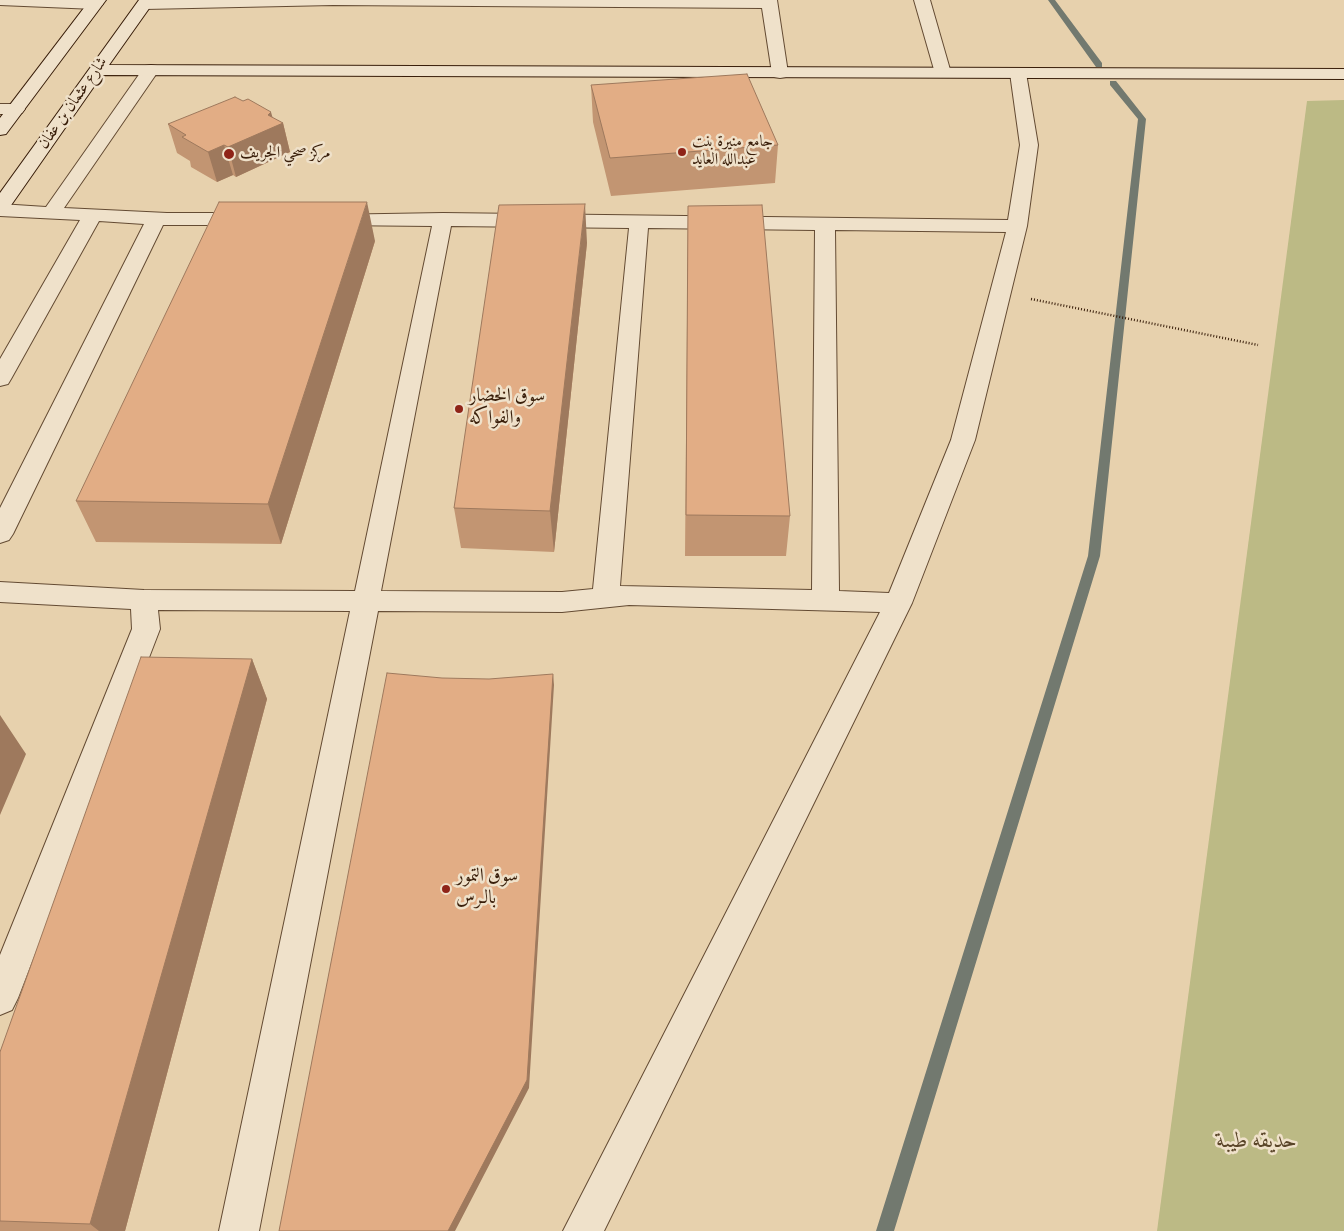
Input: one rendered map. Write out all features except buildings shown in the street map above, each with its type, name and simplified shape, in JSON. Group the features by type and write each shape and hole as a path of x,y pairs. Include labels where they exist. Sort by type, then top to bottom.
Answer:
{"street":[{"path":"0,0 97,2"},
{"path":"146,2 333,0 770,1 780,73"},
{"path":"922,0 943,73"},
{"path":"0,130 8,109 97,2"},
{"name":"شارع عثمان بن عفان","path":"0,209 146,2"},
{"path":"97,70 1344,74"},
{"path":"51,213 151,70"},
{"path":"583,1231 898,603 963,440 1017,226 1030,145 1018,73"},
{"path":"0,209 156,219 266,219"},
{"path":"0,379 93,215"},
{"path":"0,534 156,219"},
{"path":"315,219 1017,226"},
{"path":"240,1231 365,600 443,219"},
{"path":"606,597 639,222"},
{"path":"825,224 826,601"},
{"path":"0,592 144,600 562,602 629,594 898,603"},
{"path":"0,998 146,629 144,600"}],"path":[{"path":"1030,299 1258,345"}],"green space":[{"name":"حديقه طيبة","path":"1344,100 1344,1231 1157,1231 1307,101"}],"waterway":[{"path":"1051,0 1099,65"},
{"path":"885,1231 1094,556 1142,119 1113,83"}],"place":[{"name":"جامع منيرة بنت عبدالله العايد","path":"682,152"},
{"name":"مركز صحي الجريف","path":"229,154"},
{"name":"سوق الخضار والفواكه","path":"459,409"},
{"name":"سوق التمور بالـرس","path":"446,889"}]}
